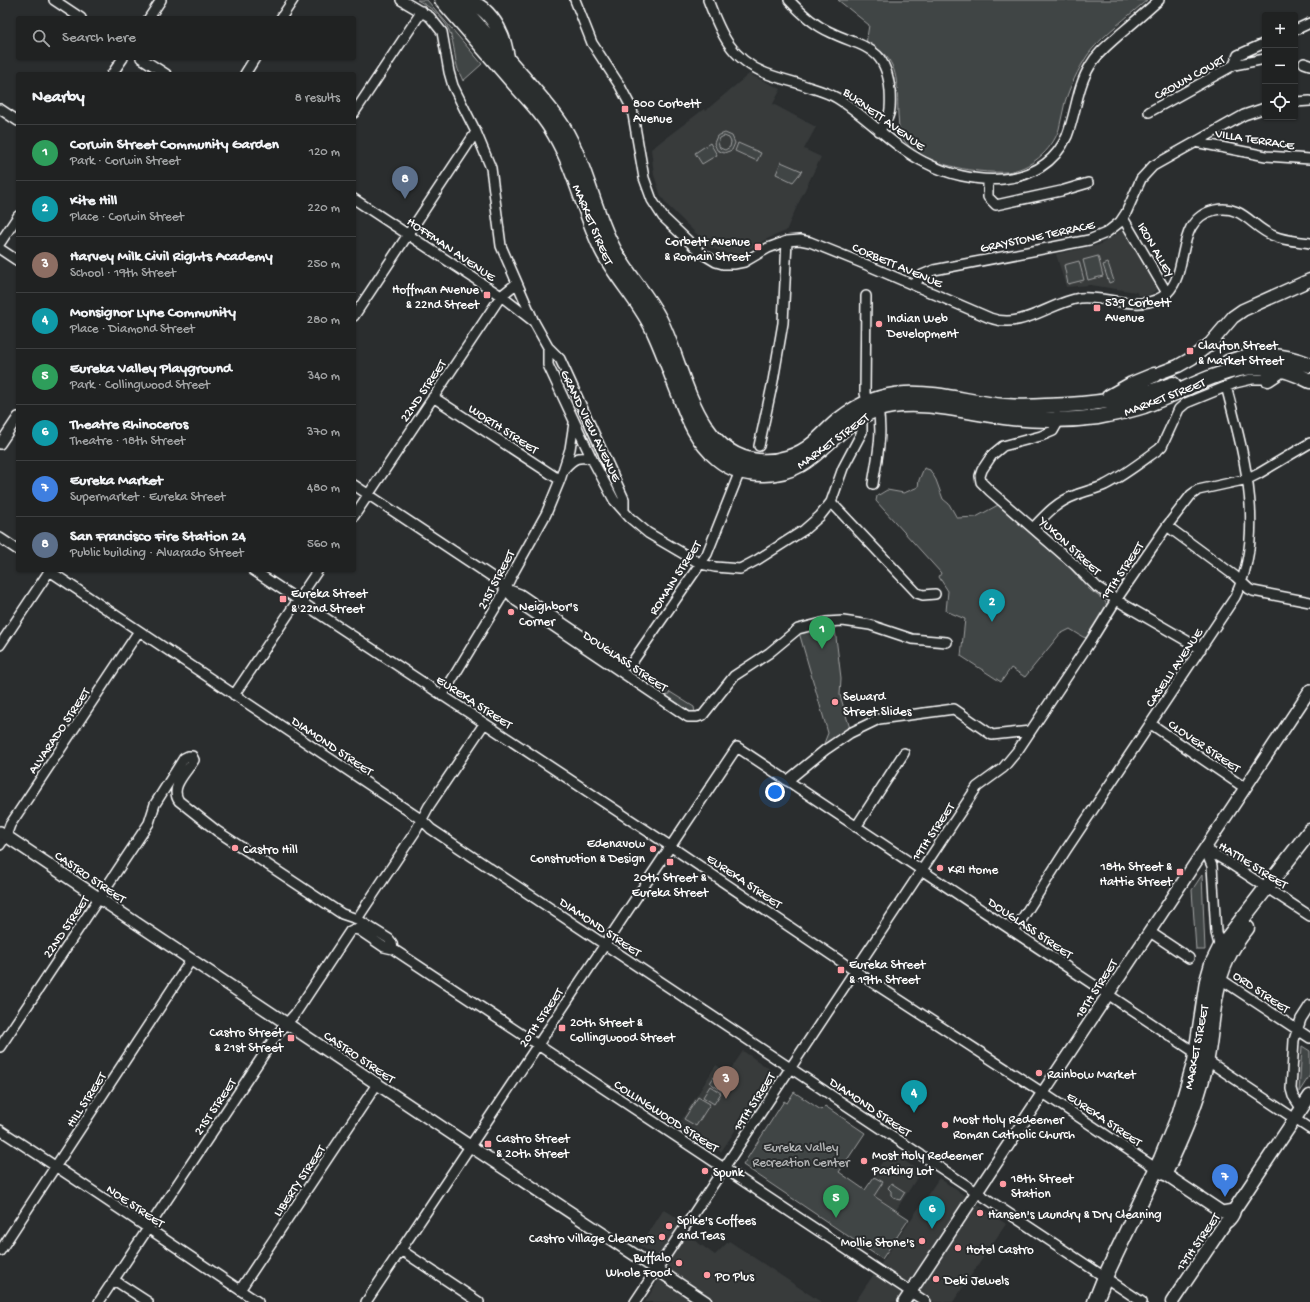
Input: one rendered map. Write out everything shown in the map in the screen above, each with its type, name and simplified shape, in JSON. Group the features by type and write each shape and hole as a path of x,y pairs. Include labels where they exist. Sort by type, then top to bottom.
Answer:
{"main road":[{"name":"MARKET STREET","path":"442,0 460,10 554,134 568,162 601,248 615,272 650,324 694,431 714,456 728,466 753,474 784,472 801,465 816,455 846,427 862,416 872,405"},
{"name":"MARKET STREET","path":"460,10 475,3 486,11 500,32 507,59 550,109 564,128 574,149 613,248 660,319 698,414 706,429 717,442 728,451 745,458 761,461 781,459 803,451 816,442 840,419 872,405 915,404 1014,418 1056,413 1095,403 1144,400 1235,369 1258,366 1281,369 1310,381"},
{"path":"1095,403 1138,381 1178,366 1202,351 1216,338 1233,317 1243,310 1310,280"},
{"name":"MARKET STREET","path":"1056,413 1102,416 1125,412 1161,389 1222,364 1242,358 1264,355 1279,356 1294,359 1310,365"},
{"path":"1268,379 1281,369"},
{"path":"1144,400 1144,383 1154,375"},
{"name":"MARKET STREET","path":"1095,1302 1109,1280 1161,1171 1201,1056 1216,989 1227,958 1270,890 1310,831"},
{"name":"MARKET STREET","path":"1201,1056 1207,981 1212,964 1220,948 1310,846"},
{"name":"17TH STREET","path":"1172,1302 1227,1215 1310,1096"},
{"name":"MARKET STREET","path":"1104,1302 1109,1280"}],"street":[{"path":"54,0 78,16"},
{"path":"150,16 161,0"},
{"path":"282,16 293,0"},
{"name":"GRAND VIEW AVENUE","path":"401,0 430,17 442,32 453,86 476,132 491,168 501,246 534,322 548,347 560,359 624,499 624,511"},
{"name":"CORBETT AVENUE","path":"575,0 592,43 620,86 632,109 644,178 652,200 663,217 701,253 708,258 723,264 744,262 768,248 787,241 800,240 810,242 990,318 1005,321 1022,319 1059,303 1073,299 1088,298 1146,303 1161,298 1172,288 1176,279 1191,227 1198,218 1211,211 1227,209 1235,210 1273,236 1310,243"},
{"name":"BURNETT AVENUE","path":"708,0 725,39 734,51 749,64 764,73 830,94 846,104 905,151 924,162 942,170 988,180 1030,173 1040,168 1053,157 1067,135 1082,83 1093,60 1159,0"},
{"path":"789,0 801,12 817,24 828,31 862,45 873,52 881,60 888,79 890,103 889,116 879,131"},
{"path":"356,110 422,11"},
{"path":"1298,29 1310,23"},
{"path":"1234,65 1238,55 1262,44"},
{"path":"113,72 122,60"},
{"path":"144,60 163,72"},
{"path":"246,72 254,60"},
{"name":"CROWN COURT","path":"1149,112 1234,65 1262,60"},
{"path":"1298,102 1310,101"},
{"path":"0,109 16,120"},
{"name":"GRAYSTONE TERRACE","path":"914,285 922,275 934,270 1095,238 1111,230 1123,218 1141,179 1149,170 1159,162 1244,115 1262,109"},
{"path":"356,313 476,132"},
{"name":"VILLA TERRACE","path":"1195,142 1266,156 1310,159"},
{"path":"988,180 988,196 996,205 1061,191 1088,183"},
{"name":"HOFFMAN AVENUE","path":"356,200 501,296 534,322"},
{"name":"IRON ALLEY","path":"1123,218 1167,292"},
{"path":"0,243 16,219"},
{"path":"759,446 773,381 783,323 787,241"},
{"path":"0,249 16,260"},
{"name":"22ND STREET","path":"356,513 501,296 518,283"},
{"path":"866,296 864,393 872,405 880,424 879,444 873,484"},
{"name":"GRAND VIEW AVENUE","path":"548,347 548,365 574,423 614,500 638,525 648,533 701,564 727,569 740,569 804,530 820,516 831,502 843,468 862,432 862,416"},
{"path":"1033,528 1048,512 1060,503 1076,495 1104,486 1129,471 1162,446 1179,409 1191,400 1243,380 1268,379"},
{"name":"CASELLI AVENUE","path":"1012,931 1020,922 1066,850 1235,597 1242,583 1249,554 1250,532 1248,479 1226,386"},
{"name":"WORTH STREET","path":"434,397 560,480"},
{"name":"YUKON STREET","path":"1056,413 1056,428 1048,433 1003,446 995,451 982,470 980,479 984,485 1075,565 1096,587 1200,649"},
{"path":"0,444 16,420"},
{"name":"21ST STREET","path":"442,696 506,588 546,514 560,480 570,449 574,423"},
{"name":"19TH STREET","path":"635,1302 977,787 1003,768 1018,750 1090,642 1116,600 1167,526 1191,495 1198,490 1248,479 1310,443"},
{"path":"563,470 573,460 582,457 592,459"},
{"name":"ROMAIN STREET","path":"625,665 631,664 707,554 740,471"},
{"name":"DOUGLASS STREET","path":"356,486 497,580 506,588 516,601 688,717 703,715 734,676 769,653 798,629 826,622 843,621 870,625 912,639 947,642"},
{"path":"831,502 917,593 924,595 935,594"},
{"path":"1167,526 1253,591 1310,602"},
{"path":"0,538 16,549"},
{"path":"0,645 48,572"},
{"name":"DIAMOND STREET","path":"52,572 422,820 431,829 1142,1302"},
{"name":"EUREKA STREET","path":"256,572 670,846 855,971 1227,1215"},
{"path":"234,695 317,572"},
{"name":"DOUGLASS STREET","path":"506,588 520,594 625,665"},
{"name":"ALVARADO STREET","path":"2,838 139,631"},
{"name":"18TH STREET","path":"904,1302 1310,690"},
{"path":"787,781 825,750 850,733 880,719 954,709 992,735 1030,731"},
{"path":"357,919 422,820 429,806 484,724"},
{"name":"CLOVER STREET","path":"1151,724 1245,788"},
{"name":"DOUGLASS STREET","path":"737,747 1201,1056 1298,1113 1310,1128"},
{"name":"20TH STREET","path":"366,1302 737,747"},
{"path":"856,827 904,753"},
{"name":"22ND STREET","path":"0,1047 149,823 155,804 184,758 192,756 194,760 178,784 175,793"},
{"name":"COLLINGWOOD STREET","path":"175,793 179,801 217,831 342,914 357,919 389,939 392,943 393,949"},
{"name":"CASTRO STREET","path":"2,838 99,899 706,1302"},
{"path":"1205,849 1212,866 1216,933 1220,948"},
{"name":"HATTIE STREET","path":"1205,849 1310,916"},
{"name":"21ST STREET","path":"100,1302 278,1033 295,1014 350,931 354,929"},
{"name":"COLLINGWOOD STREET","path":"354,929 359,930 384,947 393,949 926,1302"},
{"path":"1150,932 1189,958"},
{"name":"HILL STREET","path":"0,1251 191,960"},
{"name":"ORD STREET","path":"1219,978 1310,1038"},
{"path":"1298,1113 1291,1089 1294,1040 1296,1030 1301,1019 1310,1005"},
{"name":"LIBERTY STREET","path":"240,1290 377,1084"},
{"name":"NOE STREET","path":"0,1130 57,1166 258,1302"},
{"path":"401,1250 479,1302"},
{"path":"114,1280 148,1302"}],"shaded area":[{"path":"749,74 781,89 773,104 816,127 804,149 821,157 786,231 767,239 741,254 729,254 711,248 668,206 661,196 654,175 651,149 704,109 705,111"},
{"path":"1124,229 1161,287 1149,295 1139,295 1136,292 1090,285 1066,287 1056,254 1099,245"},
{"path":"743,1051 774,1072 721,1152 679,1124 716,1065 728,1073"},
{"path":"890,1151 921,1172 896,1210 866,1190 876,1173 875,1172"},
{"path":"939,1178 1006,1224 953,1302 855,1302"},
{"path":"664,1209 683,1222 689,1236 715,1255 729,1241 821,1302 645,1302 668,1265 640,1246"}],"green space":[{"path":"417,0 427,0 482,64 463,81 457,68 451,36 446,24 434,11"},
{"path":"838,0 1147,0 1107,34 1087,56 1077,72 1069,90 1056,137 1045,152 1023,168 1006,172 994,172 963,169 946,165 917,152 907,144 899,129 897,90 895,74 892,66 883,53 866,44 869,25"},
{"path":"725,133 732,136 735,143 732,150 724,153 717,150 714,143 717,136","holes":["724,136 729,138 731,142 730,147 725,150 720,148 718,143 720,138"]},
{"path":"710,143 717,155 702,164 695,153"},
{"path":"738,143 761,153 757,161 735,151"},
{"path":"781,162 802,171 793,182 776,174"},
{"path":"1098,256 1103,276 1088,280 1083,260"},
{"path":"1079,261 1084,280 1068,284 1064,265"},
{"path":"1108,263 1114,281 1109,283 1103,265"},
{"path":"924,468 930,470 936,480 943,499 949,504 957,518 976,517 998,505 1070,568 1090,590 1104,600 1107,605 1107,609 1088,638 1083,637 1070,629 1060,634 1025,677 1011,668 1001,682 961,656 965,619 946,611 948,591 939,577 941,573 876,501 877,496 887,490 904,493 918,487"},
{"path":"834,621 841,678 840,695 851,732 825,750 823,746 828,733 798,629"},
{"path":"639,671 667,690 665,694 636,675"},
{"path":"670,692 694,707 695,713 689,711 667,696"},
{"path":"1202,875 1205,950 1196,950 1192,890"},
{"path":"1302,1046 1310,1051 1310,1075 1299,1092"},
{"path":"718,1071 729,1078 722,1091 710,1083"},
{"path":"710,1086 721,1093 714,1104 703,1097"},
{"name":"Eureka Valley Recreation Center","path":"794,1092 821,1110 825,1106 865,1133 839,1172 865,1190 874,1177 883,1182 874,1196 909,1219 882,1259 743,1165 784,1101 787,1103"},
{"path":"698,1097 710,1104 696,1126 684,1119"},
{"path":"891,1183 905,1192 900,1200 891,1195 891,1191 888,1188"}],"place":[{"name":"800 Corbett Avenue","path":"625,109"},
{"name":"San Francisco Fire Station 24","path":"405,199"},
{"name":"Corbett Avenue & Romain Street","path":"758,247"},
{"name":"Hoffman Avenue & 22nd Street","path":"487,295"},
{"name":"539 Corbett Avenue","path":"1097,308"},
{"name":"Indian Web Development","path":"879,324"},
{"name":"Clayton Street & Market Street","path":"1190,351"},
{"name":"Eureka Street & 22nd Street","path":"283,599"},
{"name":"Neighbor's Corner","path":"511,612"},
{"name":"Kite Hill","path":"992,622"},
{"name":"Corwin Street Community Garden","path":"822,649"},
{"name":"Seward Street Slides","path":"835,702"},
{"name":"Castro Hill","path":"235,848"},
{"name":"Edenavow Construction & Design","path":"653,849"},
{"name":"20th Street & Eureka Street","path":"670,862"},
{"name":"KRI Home","path":"940,868"},
{"name":"18th Street & Hattie Street","path":"1180,872"},
{"name":"Eureka Street & 19th Street","path":"841,970"},
{"name":"20th Street & Collingwood Street","path":"562,1028"},
{"name":"Castro Street & 21st Street","path":"291,1038"},
{"name":"Rainbow Market","path":"1039,1073"},
{"name":"Harvey Milk Civil Rights Academy","path":"726,1099"},
{"name":"Monsignor Lyne Community","path":"914,1113"},
{"name":"Most Holy Redeemer Roman Catholic Church","path":"945,1125"},
{"name":"Castro Street & 20th Street","path":"488,1144"},
{"name":"Most Holy Redeemer Parking Lot","path":"864,1161"},
{"name":"Spunk","path":"705,1171"},
{"name":"18th Street Station","path":"1003,1184"},
{"name":"Eureka Market","path":"1225,1197"},
{"name":"Hansen's Laundry & Dry Cleaning","path":"980,1213"},
{"name":"Eureka Valley Playground","path":"836,1218"},
{"name":"Spike's Coffees and Teas","path":"669,1226"},
{"name":"Theatre Rhinoceros","path":"932,1229"},
{"name":"Castro Village Cleaners","path":"662,1237"},
{"name":"Mollie Stone's","path":"922,1241"},
{"name":"Hotel Castro","path":"958,1248"},
{"name":"Buffalo Whole Food","path":"679,1263"},
{"name":"PO Plus","path":"707,1275"},
{"name":"Deki Jewels","path":"936,1279"}]}
